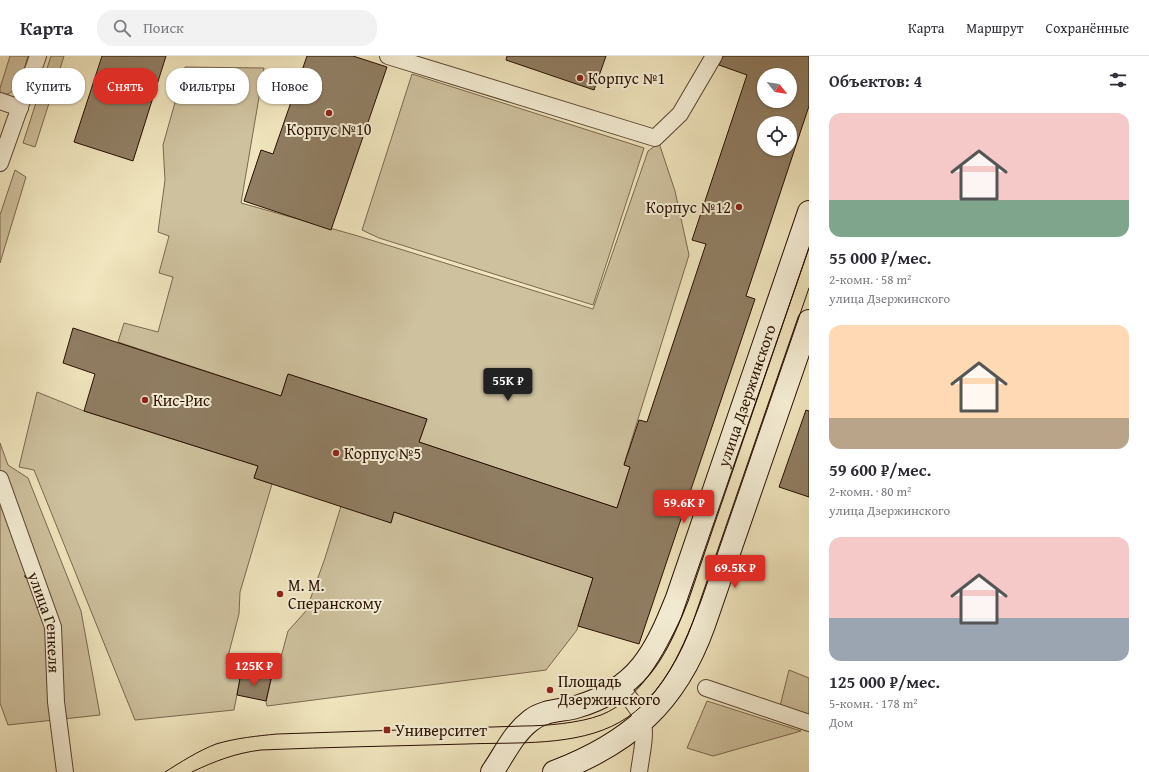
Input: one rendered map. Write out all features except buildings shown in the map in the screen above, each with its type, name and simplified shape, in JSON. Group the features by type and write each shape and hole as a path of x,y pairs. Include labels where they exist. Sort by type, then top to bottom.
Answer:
{"main road":[{"name":"улица Дзержинского","path":"492,772 523,726 531,720 541,714 576,707 602,698 620,687 641,668 650,657 665,628 677,598 809,212"},
{"path":"554,772 598,753 614,743 642,721 677,683 698,642 808,329"}],"lane":[{"path":"0,162 38,56"},
{"path":"388,56 655,138 680,114 714,56"},
{"path":"0,101 20,108"},
{"name":"улица Генкеля","path":"0,479 53,627 56,702 65,772"},
{"path":"620,687 637,709 642,721 643,738 639,772"},
{"path":"706,688 809,723"}],"shaded area":[{"path":"10,56 28,56 24,68 12,68 12,91 7,94 0,95 0,88"},
{"path":"51,56 64,56 60,68 47,68"},
{"path":"185,67 264,68 257,68 258,104 241,203 358,236 593,309 648,151 659,143 675,191 689,255 624,464 630,467 617,508 419,442 427,419 288,374 281,396 118,342 124,323 158,332 173,277 159,273 169,236 158,232 165,180 163,145 175,104 249,104 249,68"},
{"path":"412,74 644,148 593,305 379,238 362,230"},
{"path":"36,104 49,104 35,147 23,143"},
{"path":"15,170 26,177 0,263 0,215"},
{"path":"37,392 84,411 258,466 254,478 272,484 240,592 239,614 226,664 241,673 234,710 135,720 34,470 19,467"},
{"path":"0,443 8,465 28,478 81,611 100,715 8,725 0,703"},
{"path":"341,506 391,522 394,512 593,578 577,630 546,670 267,706 266,702 271,679 278,668 288,631 306,611 325,558"},
{"path":"789,670 809,678 809,714 780,706"},
{"path":"707,701 801,731 713,756 687,748"}],"tram line":[{"path":"165,772 216,744 246,738 277,734 552,725 593,718 615,708 628,698 650,674 667,646 681,618 809,248"},
{"path":"192,772 226,758 261,750 545,742 584,736 603,730 620,722 635,711 649,699 671,669 680,652 701,601 809,288"}],"place":[{"name":"Корпус №1","path":"580,78"},
{"name":"Корпус №10","path":"329,113"},
{"name":"Корпус №12","path":"739,207"},
{"name":"Кис-Рис","path":"145,400"},
{"name":"Корпус №5","path":"336,453"},
{"name":"М. М. Сперанскому","path":"280,594"},
{"name":"Площадь Дзержинского","path":"550,690"},
{"name":"Университет","path":"387,730"}]}
